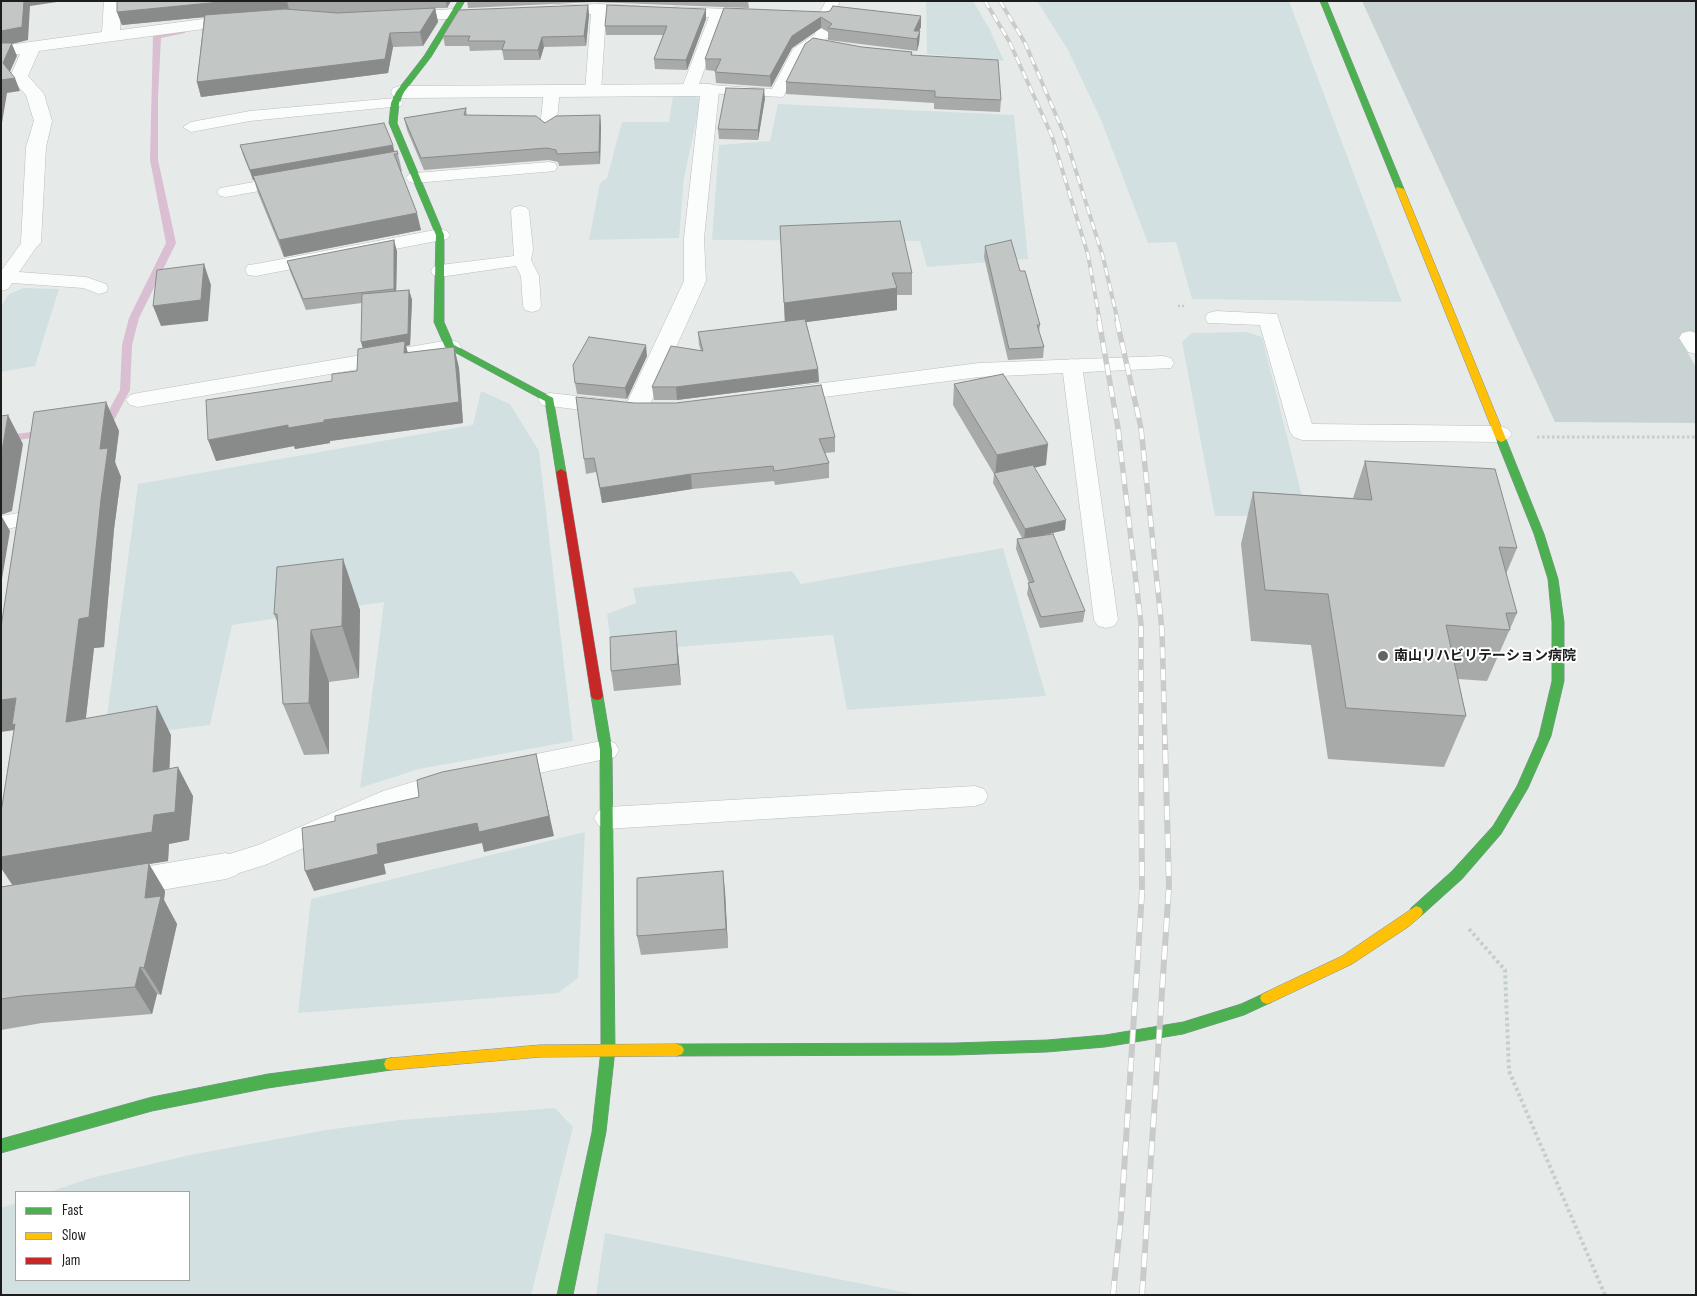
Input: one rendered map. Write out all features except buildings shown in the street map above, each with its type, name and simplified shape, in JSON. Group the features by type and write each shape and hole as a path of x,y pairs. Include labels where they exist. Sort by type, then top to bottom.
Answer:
{"street":[{"path":"111,36 112,1"},
{"path":"230,1 230,20"},
{"path":"1,1146 152,1104 268,1081 397,1063 540,1052 963,1048 1047,1046 1105,1041 1183,1028 1244,1009 1348,960 1403,923 1457,875 1496,830 1522,788 1544,736 1558,681 1558,622 1553,579 1539,534 1500,434 1322,1"},
{"path":"379,18 458,7"},
{"path":"450,347 439,322 440,234 414,178 393,123 398,97 427,57 458,7"},
{"path":"1,51 230,20 260,18"},
{"path":"31,242 36,148 43,121 35,94 19,77 32,48"},
{"path":"398,97 552,90 710,90 694,238 695,281 636,409"},
{"path":"256,270 440,234"},
{"path":"1216,318 1269,319 1302,432 1500,434"},
{"path":"138,400 450,347 550,400 636,409 661,409"},
{"path":"766,398 979,370 1163,364"},
{"path":"550,400 606,750 608,1050 599,1132 565,1295"},
{"path":"98,888 226,866"}],"lane":[{"path":"710,90 777,94 798,52 822,36 825,18 833,1"},
{"path":"593,91 597,6"},
{"path":"544,10 597,6 767,15"},
{"path":"458,7 475,13"},
{"path":"690,90 718,12"},
{"path":"786,16 825,18"},
{"path":"809,43 836,47"},
{"path":"548,128 552,90"},
{"path":"192,127 250,116 398,97"},
{"path":"388,164 407,160"},
{"path":"414,178 549,168"},
{"path":"226,192 302,179"},
{"path":"520,211 524,250 522,260 530,276 532,306"},
{"path":"4,281 31,242"},
{"path":"440,271 522,260"},
{"path":"4,281 86,283 98,288"},
{"path":"1072,366 1106,620"},
{"path":"1,523 24,519"},
{"path":"226,866 264,854 392,798 481,775 606,750"},
{"path":"607,818 975,796"}],"path":[{"path":"1537,437 1696,437"},
{"path":"1469,929 1505,970 1509,1071 1605,1295"}],"shaded area":[{"path":"926,1 973,1 990,30 1004,61 927,54"},
{"path":"1037,1 1289,1 1402,302 1192,299 1176,242 1148,243 1101,120 1068,50"},
{"path":"1362,1 1696,1 1696,340 1681,341 1696,367 1696,423 1555,422"},
{"path":"673,95 693,96 701,99 684,178 679,238 589,240 600,183 607,178 622,122 669,122"},
{"path":"778,104 1014,115 1028,259 927,267 920,241 712,240 719,145 770,141"},
{"path":"24,288 59,289 35,366 1,372 1,306 9,294"},
{"path":"1247,332 1262,337 1307,516 1215,516 1182,342 1192,333"},
{"path":"481,391 510,404 539,451 573,741 419,769 360,788 384,602 232,625 210,725 104,738 138,484 473,425"},
{"path":"1003,548 1046,696 847,710 833,635 612,652 607,614 636,603 633,588 792,571 801,584"},
{"path":"585,832 578,978 558,993 298,1013 311,899"},
{"path":"555,1108 573,1127 531,1295 1,1295 1,1208 15,1203 15,1281 190,1281 190,1191 52,1191 91,1178 190,1155 326,1130 400,1120"},
{"path":"605,1233 919,1295 596,1295"}],"waterway":[{"path":"100,425 107,424 125,390 127,345 134,318 171,243 154,160 154,97 157,36 182,31"},
{"path":"1,440 46,433"}],"railway":[{"path":"985,1 1009,41 1052,136 1088,255 1100,322"},
{"path":"1000,1 1025,43 1065,136 1103,257 1118,322"},
{"path":"1099,321 1118,428 1141,624 1141,743"},
{"path":"1117,321 1141,428 1162,630 1165,744"},
{"path":"1113,1295 1121,1217 1142,892 1141,743"},
{"path":"1142,1295 1169,885 1165,743"}],"traffic: fast":[{"path":"462,1 427,57 400,92 395,103 393,123 440,235 439,322 450,347 550,400 561,472"},
{"path":"1323,1 1400,189"},
{"path":"1416,912 1457,875 1497,830 1522,788 1545,736 1558,681 1558,622 1553,579 1539,534 1501,439"},
{"path":"565,1295 599,1132 608,1050 606,750 597,696"},
{"path":"677,1050 954,1049 1047,1046 1105,1041 1183,1028 1244,1009 1267,998"},
{"path":"1,1146 152,1104 268,1081 391,1064"}],"traffic: slow":[{"path":"1400,189 1501,439"},
{"path":"1267,998 1347,960 1403,923 1416,912"},
{"path":"391,1064 540,1051 677,1050"}],"traffic: jam":[{"path":"561,472 597,696"}],"place":[{"name":"南山リハビリテーション病院","path":"1383,656"}]}
